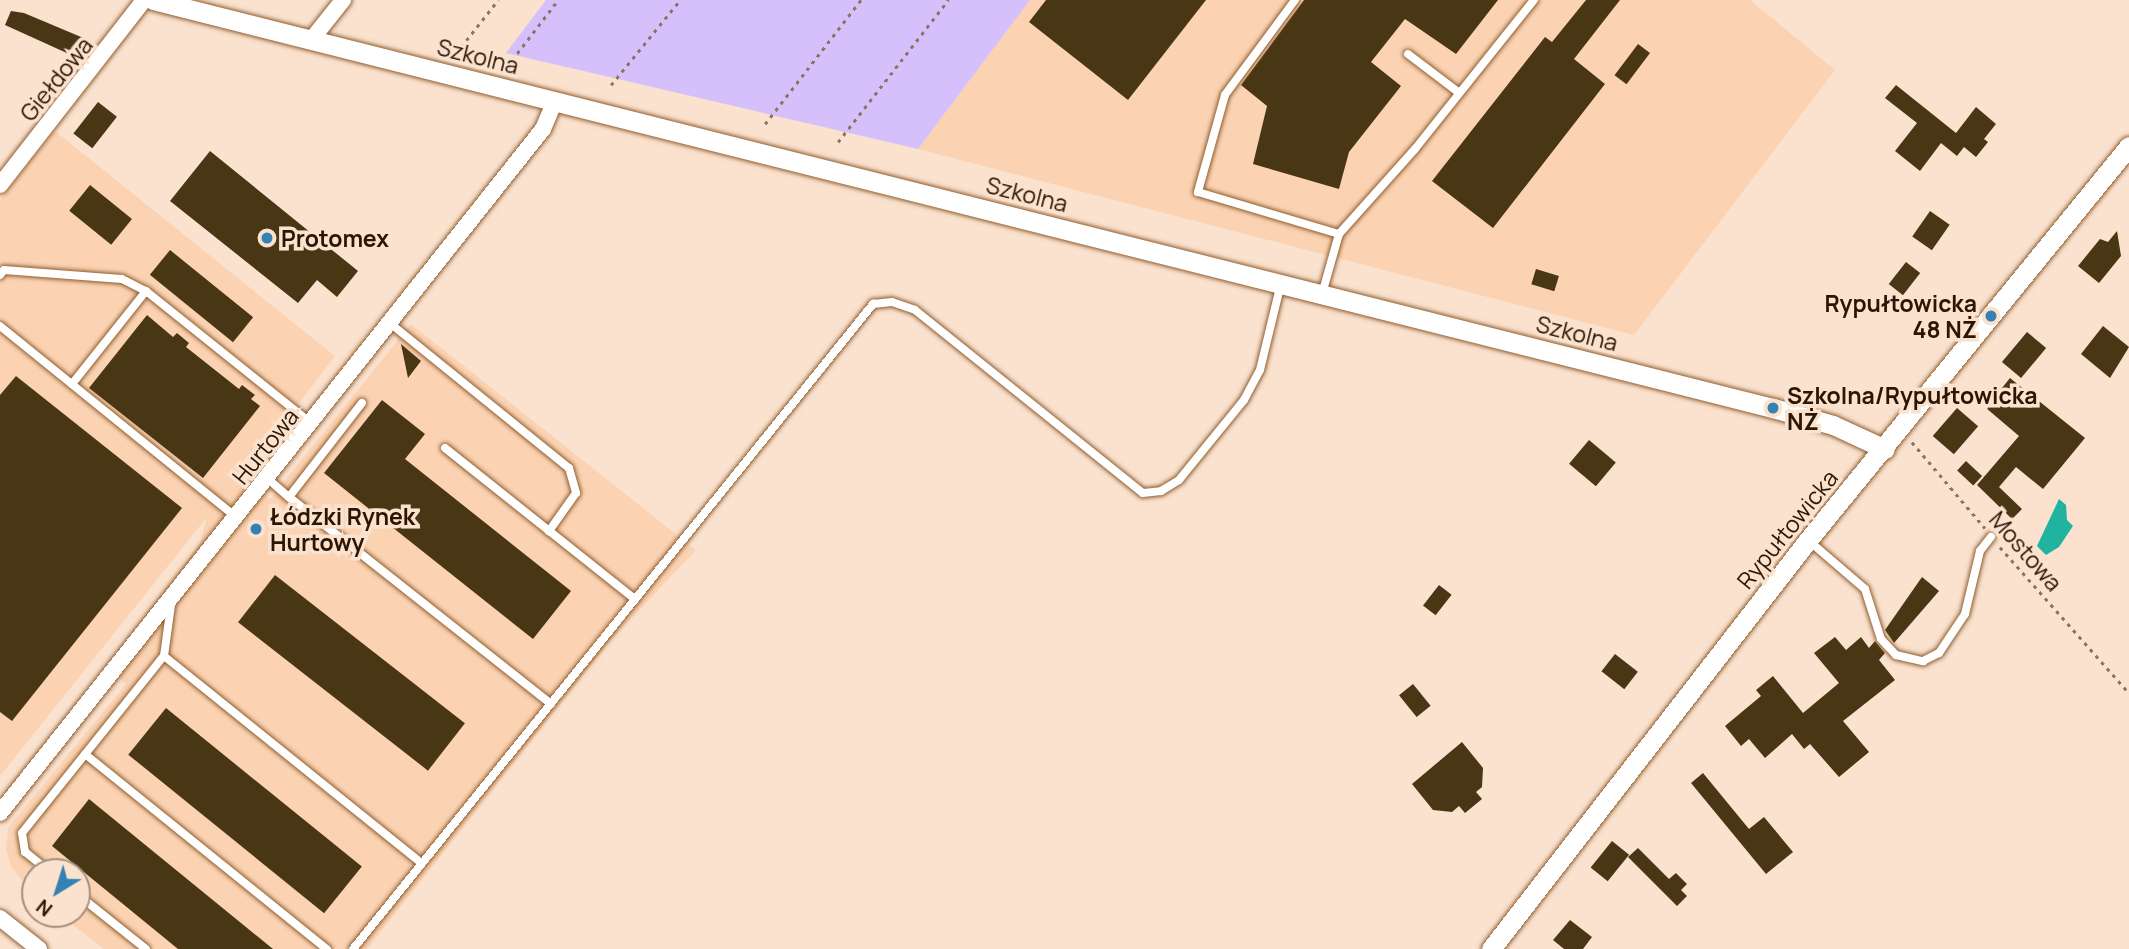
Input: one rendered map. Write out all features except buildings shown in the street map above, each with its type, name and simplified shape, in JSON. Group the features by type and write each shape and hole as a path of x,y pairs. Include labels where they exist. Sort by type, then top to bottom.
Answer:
{"street":[{"name":"Giełdowa","path":"0,184 144,0"},
{"name":"Szkolna","path":"153,0 1833,425 1885,449"},
{"path":"312,39 343,0"},
{"name":"Hurtowa","path":"0,813 268,480 543,129 555,100"},
{"name":"Rypułtowicka","path":"1491,949 1808,540 1885,449 2129,146"},
{"path":"0,918 39,949"}],"lane":[{"path":"1295,0 1225,94 1198,192 1339,234"},
{"path":"1322,294 1339,234 1415,149 1534,0"},
{"path":"1408,54 1458,92"},
{"path":"0,275 4,270 122,279 146,291 312,424"},
{"path":"353,949 873,304 892,302 915,310 1143,493 1161,491 1179,480 1244,400 1261,370 1280,283"},
{"path":"72,384 146,291"},
{"path":"391,324 569,468 576,493 549,531"},
{"path":"0,326 237,518"},
{"path":"289,497 362,403"},
{"path":"445,448 635,599"},
{"path":"268,480 551,704"},
{"path":"1808,540 1865,589 1881,639 1906,660 1923,661 1939,653 1965,614 1980,551 1991,537"},
{"path":"32,858 25,852 22,833 164,656 174,596"},
{"path":"164,656 421,863"},
{"path":"85,754 327,949"},
{"path":"91,905 146,949"}],"path":[{"path":"461,47 498,0"},
{"path":"512,60 558,0"},
{"path":"611,85 680,0"},
{"path":"765,124 861,0"},
{"path":"838,142 947,0"},
{"name":"Mostowa","path":"1900,430 2129,693"}],"shaded area":[{"path":"546,0 1030,0 918,149 506,53"},
{"path":"1030,0 1750,0 1835,70 1634,335 918,149"},
{"name":"Łódzki Rynek Hurtowy","path":"55,131 335,356 243,476 270,499 411,324 696,550 612,639 367,949 104,949 77,928 91,928 91,858 21,858 21,879 12,868 6,850 8,828 126,684 106,667 200,543 207,517 0,776 0,200"}],"water":[{"path":"2059,499 2066,505 2067,520 2073,526 2059,547 2046,555 2037,546"}],"place":[{"name":"Protomex","path":"267,238"},
{"name":"Rypułtowicka 48 NŻ","path":"1991,316"},
{"name":"Szkolna/Rypułtowicka NŻ","path":"1773,408"},
{"name":"Łódzki Rynek Hurtowy","path":"256,529"}]}
